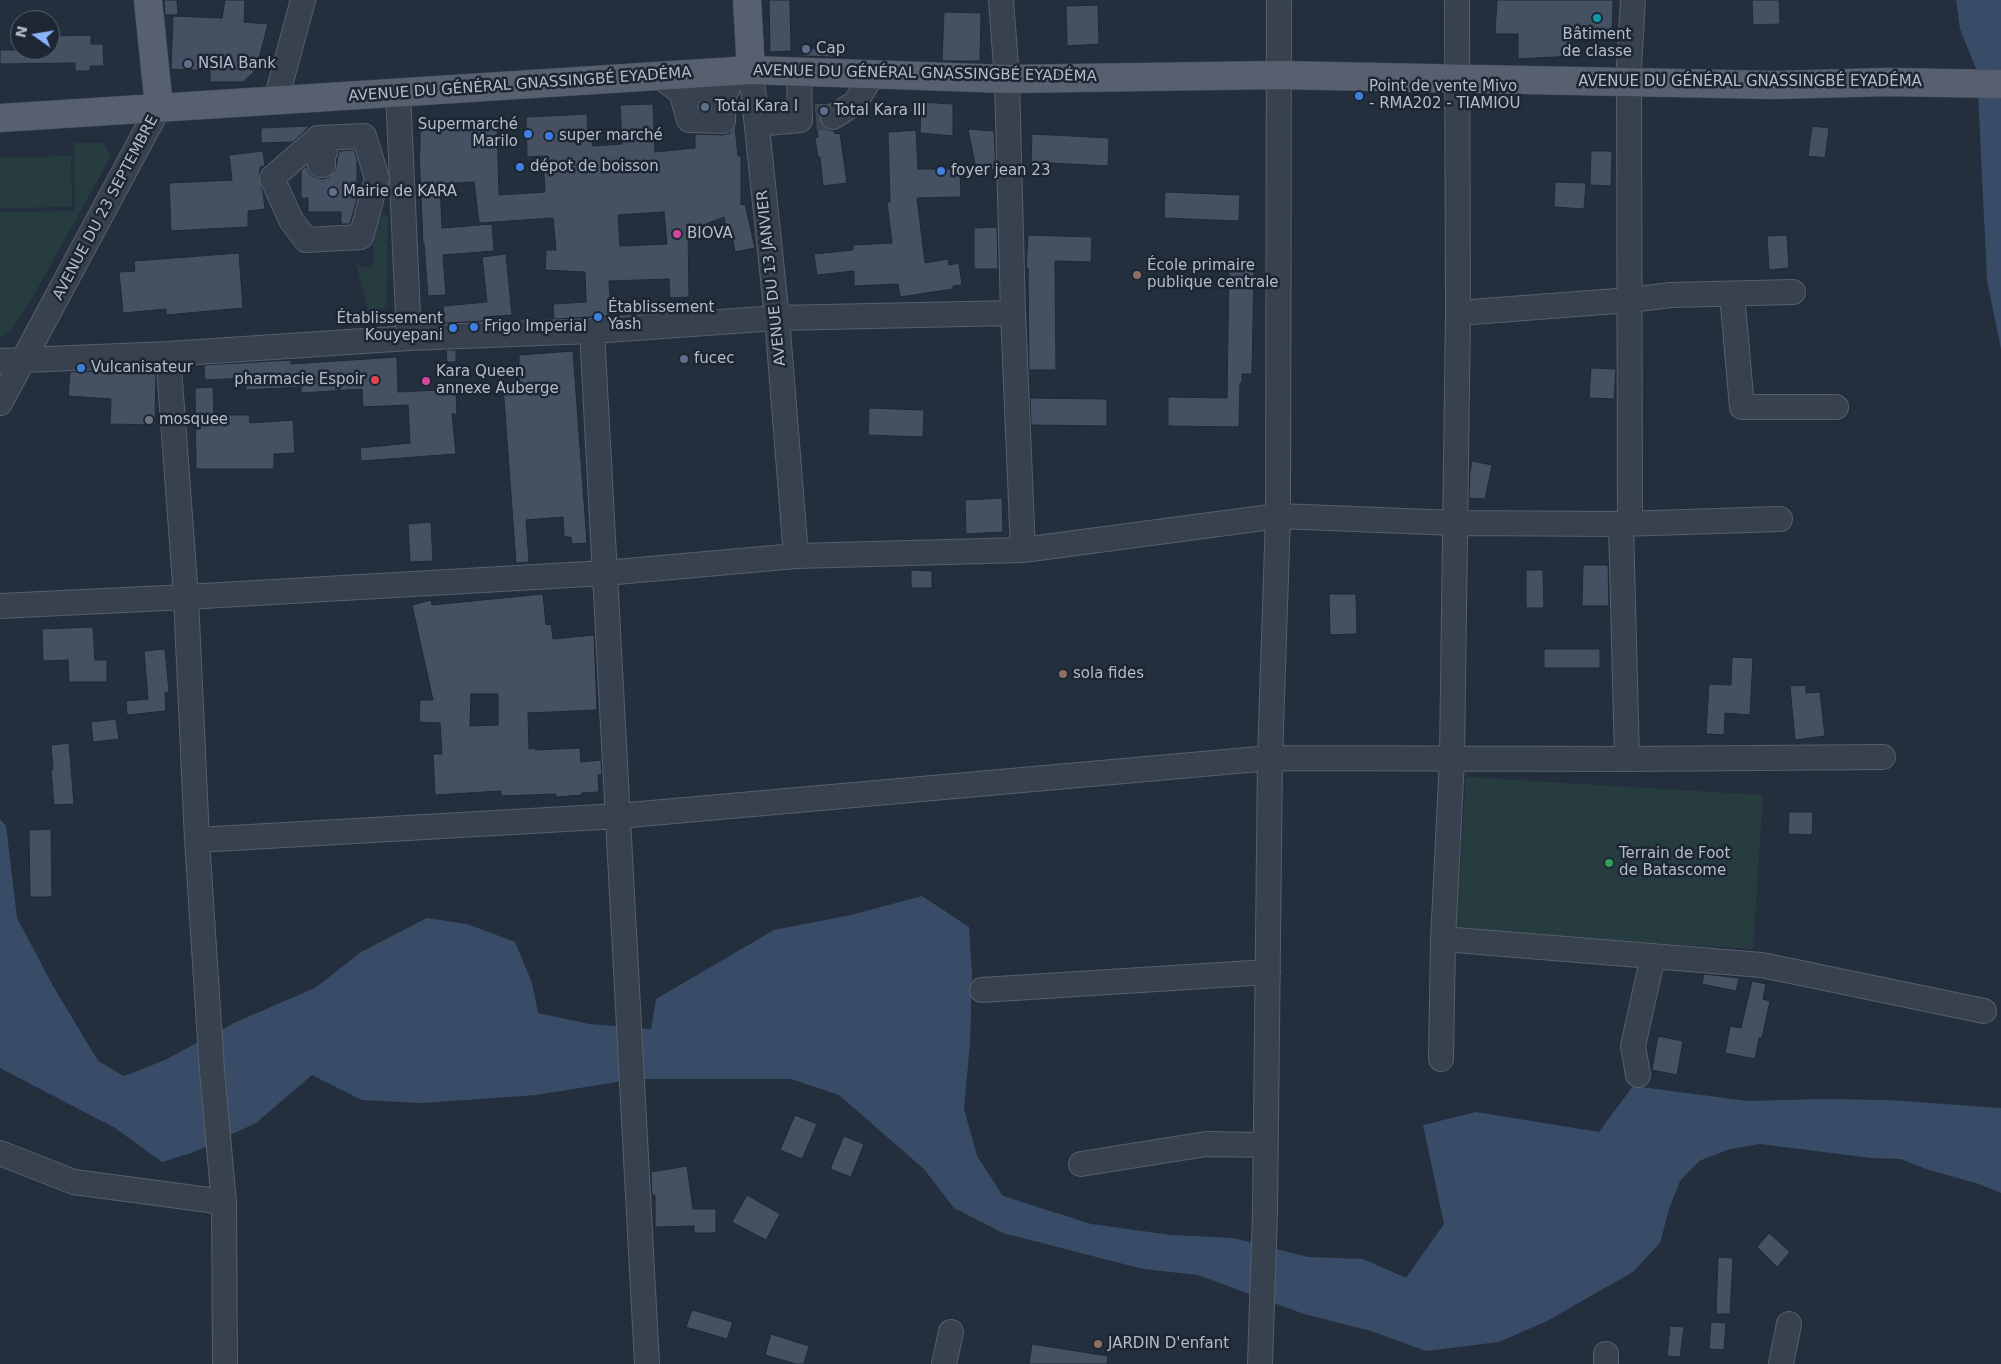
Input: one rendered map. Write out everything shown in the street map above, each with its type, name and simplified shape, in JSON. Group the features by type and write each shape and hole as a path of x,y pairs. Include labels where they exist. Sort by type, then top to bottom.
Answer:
{"main road":[{"name":"AVENUE DU 23 SEPTEMBRE","path":"148,0 159,107"},
{"name":"AVENUE DU 13 JANVIER","path":"744,71 747,0"},
{"name":"AVENUE DU GÉNÉRAL GNASSINGBÉ EYADÉMA","path":"0,118 744,71 1007,79 1278,75 1457,77 1773,85 1888,82 2001,84"}],"street":[{"path":"276,100 304,0"},
{"path":"1002,0 1007,79 1013,313 1023,550"},
{"path":"1260,1364 1265,1212 1270,758 1278,516 1279,0"},
{"path":"1441,1059 1443,938 1452,759 1456,523 1458,0"},
{"path":"1627,759 1626,524 1630,300 1629,82 1633,0"},
{"path":"659,76 681,92 689,120 724,121 724,95 744,71"},
{"name":"AVENUE DU 13 JANVIER","path":"744,71 757,124 778,318 796,556"},
{"path":"799,72 816,118"},
{"path":"757,124 816,118 855,103 872,74"},
{"path":"398,92 409,338"},
{"name":"AVENUE DU 23 SEPTEMBRE","path":"0,403 159,107"},
{"path":"364,136 377,178 361,237 306,240 290,220 267,179 321,145 364,136"},
{"path":"377,178 402,182"},
{"path":"1458,313 1630,300 1671,295 1793,292"},
{"path":"1732,294 1742,406 1836,407"},
{"path":"0,361 168,354 409,338 592,331 778,318 1013,313"},
{"path":"592,331 647,1364"},
{"path":"168,354 186,597 197,840 212,1071 224,1202 225,1364"},
{"path":"0,606 605,573 796,556 1023,550 1278,516 1456,523 1626,524 1780,518"},
{"path":"197,840 618,816 1270,758 1627,759 1883,756"},
{"path":"1443,938 1762,965 1984,1011"},
{"path":"1638,1075 1633,1046 1652,956"},
{"path":"982,990 1268,972"},
{"path":"1081,1164 1206,1144 1266,1145"},
{"path":"0,1153 74,1182 224,1202"},
{"path":"1781,1364 1789,1324"},
{"path":"944,1364 951,1332"}],"green space":[{"path":"74,143 103,143 111,156 36,291 12,329 0,337 0,212 75,211"},
{"path":"71,156 72,207 0,208 0,158"},
{"path":"374,209 379,210 379,215 388,215 387,304 371,319 356,264 363,268 371,265 373,261"},
{"name":"Terrain de Foot de Batascome","path":"1466,777 1763,795 1753,949 1456,931"}],"water":[{"path":"1956,0 2001,0 2001,349 1987,280 1977,71 1960,29"},
{"path":"0,819 6,826 17,918 53,986 98,1061 124,1076 165,1060 236,1022 315,988 361,952 427,918 467,924 515,942 532,983 538,1013 589,1024 651,1029 656,999 774,930 851,915 922,896 969,927 972,974 970,1043 964,1109 977,1156 1003,1196 1091,1224 1171,1235 1233,1238 1308,1257 1363,1259 1406,1278 1444,1224 1423,1125 1476,1112 1599,1132 1633,1086 1748,1101 1887,1100 2001,1108 2001,1193 1901,1159 1871,1158 1760,1144 1730,1149 1699,1161 1680,1181 1669,1209 1660,1243 1633,1272 1547,1321 1499,1342 1426,1351 1371,1331 1304,1314 1198,1275 1143,1269 1003,1233 954,1208 924,1169 839,1095 791,1079 636,1079 536,1095 423,1103 362,1100 312,1075 256,1123 194,1152 162,1162 115,1128 0,1068"}],"building":[{"path":"164,0 177,0 178,15 165,15"},
{"path":"225,0 245,0 244,22 268,24 256,70 243,82 210,82 210,71 171,69 173,16 222,18"},
{"path":"769,0 790,0 791,51 770,52"},
{"path":"1497,0 1613,0 1612,37 1572,35 1572,56 1518,59 1518,34 1495,34"},
{"path":"1752,0 1779,0 1780,24 1753,25"},
{"path":"1098,5 1099,44 1067,46 1066,6"},
{"path":"944,12 981,13 980,61 942,61"},
{"path":"91,35 91,44 103,44 104,66 90,66 90,71 75,71 75,63 0,64 0,50 10,50 10,60 60,60 60,36"},
{"path":"832,48 833,57 803,56 803,49"},
{"path":"921,102 953,104 953,136 920,133"},
{"path":"830,103 821,110 819,118 826,129 834,131 835,134 840,133 847,183 823,186 820,157 818,157 815,138 818,137 814,104"},
{"path":"653,104 655,152 695,148 695,134 723,135 730,133 735,126 738,156 741,156 741,205 745,204 755,248 735,252 732,236 728,237 724,217 688,231 689,297 670,298 669,279 609,281 611,316 554,319 553,304 586,302 585,272 545,270 546,250 556,250 553,218 479,223 474,182 440,184 442,228 492,224 494,251 443,255 446,295 428,296 423,244 419,151 420,127 461,127 461,125 497,123 499,195 545,192 543,156 527,157 526,117 587,114 588,136 592,136 593,146 622,144 620,105","holes":["664,212 667,244 620,246 618,215"]},
{"path":"308,126 293,142 261,143 261,128"},
{"path":"1812,126 1829,128 1825,158 1808,156"},
{"path":"968,129 994,131 996,170 976,169"},
{"path":"916,130 918,169 960,169 961,197 917,198 925,263 948,259 949,265 959,263 962,285 953,286 953,289 900,297 898,284 854,286 854,271 817,275 814,254 853,250 853,245 892,243 887,202 890,202 888,132"},
{"path":"1032,134 1109,138 1108,166 1031,162"},
{"path":"354,150 357,159 357,199 350,224 341,224 341,212 308,212 308,198 301,198 301,171 306,166 309,173 314,177 323,179 329,177 335,171 339,151"},
{"path":"263,151 265,166 260,167 259,176 265,209 248,211 248,227 171,231 169,183 232,180 229,155"},
{"path":"1591,151 1612,151 1611,186 1590,185"},
{"path":"1555,182 1586,183 1584,209 1554,207"},
{"path":"1165,192 1240,195 1239,221 1164,218"},
{"path":"997,227 998,269 974,269 974,228"},
{"path":"1028,235 1092,237 1091,262 1055,261 1056,370 1029,370 1028,268 1026,268"},
{"path":"1787,235 1789,268 1769,270 1767,236"},
{"path":"239,253 243,308 166,315 166,309 123,313 119,272 135,271 134,261"},
{"path":"506,254 512,315 484,317 484,321 444,323 443,306 487,302 482,257"},
{"path":"1229,259 1244,259 1244,268 1254,268 1252,374 1242,374 1239,427 1168,426 1168,397 1227,398"},
{"path":"446,350 456,350 456,362 447,362"},
{"path":"573,351 587,543 572,544 571,537 564,537 563,517 526,520 529,562 516,563 503,386 519,385 519,355"},
{"path":"397,357 398,392 456,389 457,414 452,414 456,454 361,461 360,448 410,443 408,405 363,407 362,389 301,393 301,387 246,390 246,378 205,380 204,365 291,360 291,364"},
{"path":"1591,368 1616,369 1614,399 1589,398"},
{"path":"70,372 156,374 155,425 110,424 111,399 68,396"},
{"path":"213,387 214,415 249,415 250,423 293,420 295,453 274,454 274,469 196,469 195,388"},
{"path":"1030,398 1107,399 1107,426 1031,425"},
{"path":"869,408 924,410 923,437 868,435"},
{"path":"1472,461 1492,465 1485,499 1469,498"},
{"path":"1002,498 1003,532 966,534 965,500"},
{"path":"431,522 433,561 410,562 408,524"},
{"path":"1583,565 1608,565 1609,606 1582,606"},
{"path":"911,570 932,571 932,588 911,588"},
{"path":"1526,570 1543,570 1544,608 1526,608"},
{"path":"543,594 546,625 551,624 553,639 594,635 597,710 528,713 529,749 580,748 581,762 601,760 602,775 598,775 599,792 556,797 556,794 501,796 501,791 435,795 433,754 442,754 440,723 419,722 420,700 433,700 412,605 431,600 432,605","holes":["471,694 498,694 498,725 470,726"]},
{"path":"1329,594 1356,594 1357,634 1330,635"},
{"path":"93,627 95,660 107,660 107,682 69,682 68,660 43,661 42,629"},
{"path":"165,649 169,692 165,693 166,711 127,715 126,701 148,699 144,651"},
{"path":"1544,649 1600,649 1600,668 1544,668"},
{"path":"1732,657 1753,658 1750,715 1725,713 1724,735 1706,734 1709,684 1731,685"},
{"path":"1806,685 1806,693 1820,692 1825,736 1795,740 1790,686"},
{"path":"116,719 119,739 93,742 91,722"},
{"path":"69,743 74,804 54,805 51,745"},
{"path":"1789,812 1813,812 1812,835 1788,834"},
{"path":"51,829 52,897 30,897 29,830"},
{"path":"1704,974 1739,978 1736,991 1702,984"},
{"path":"1752,981 1766,984 1763,999 1770,1001 1762,1038 1759,1038 1755,1059 1725,1053 1730,1026 1741,1028"},
{"path":"1658,1036 1683,1041 1677,1075 1652,1070"},
{"path":"795,1115 817,1124 802,1159 780,1150"},
{"path":"844,1136 864,1144 851,1177 830,1169"},
{"path":"687,1166 693,1209 716,1209 716,1233 694,1233 694,1226 655,1227 655,1195 652,1195 651,1172"},
{"path":"747,1195 780,1214 766,1240 732,1222"},
{"path":"1769,1233 1790,1252 1777,1267 1757,1247"},
{"path":"1718,1257 1733,1258 1730,1314 1716,1314"},
{"path":"692,1310 733,1322 727,1339 686,1327"},
{"path":"1711,1322 1726,1323 1724,1350 1709,1349"},
{"path":"1670,1326 1684,1327 1680,1357 1667,1356"},
{"path":"771,1334 809,1346 804,1364 796,1364 765,1355"},
{"path":"1032,1344 1108,1356 1107,1364 1029,1364"}],"tunnel":[{"path":"816,118 833,117"}],"place":[{"name":"Bâtiment de classe","path":"1597,18"},
{"name":"Cap","path":"806,49"},
{"name":"NSIA Bank","path":"188,64"},
{"name":"Point de vente Mivo - RMA202 - TIAMIOU","path":"1359,96"},
{"name":"Total Kara I","path":"705,107"},
{"name":"Total Kara III","path":"824,111"},
{"name":"Supermarché Marilo","path":"528,134"},
{"name":"super marché","path":"549,136"},
{"name":"dépot de boisson","path":"520,167"},
{"name":"foyer jean 23","path":"941,171"},
{"name":"Mairie de KARA","path":"333,192"},
{"name":"BIOVA","path":"677,234"},
{"name":"École primaire publique centrale","path":"1137,275"},
{"name":"Établissement Yash","path":"598,317"},
{"name":"Frigo Imperial","path":"474,327"},
{"name":"Établissement Kouyepani","path":"453,328"},
{"name":"fucec","path":"684,359"},
{"name":"Vulcanisateur","path":"81,368"},
{"name":"pharmacie Espoir","path":"375,380"},
{"name":"Kara Queen annexe Auberge","path":"426,381"},
{"name":"mosquee","path":"149,420"},
{"name":"sola fides","path":"1063,674"},
{"name":"Terrain de Foot de Batascome","path":"1609,863"},
{"name":"JARDIN D'enfant","path":"1098,1344"}]}
